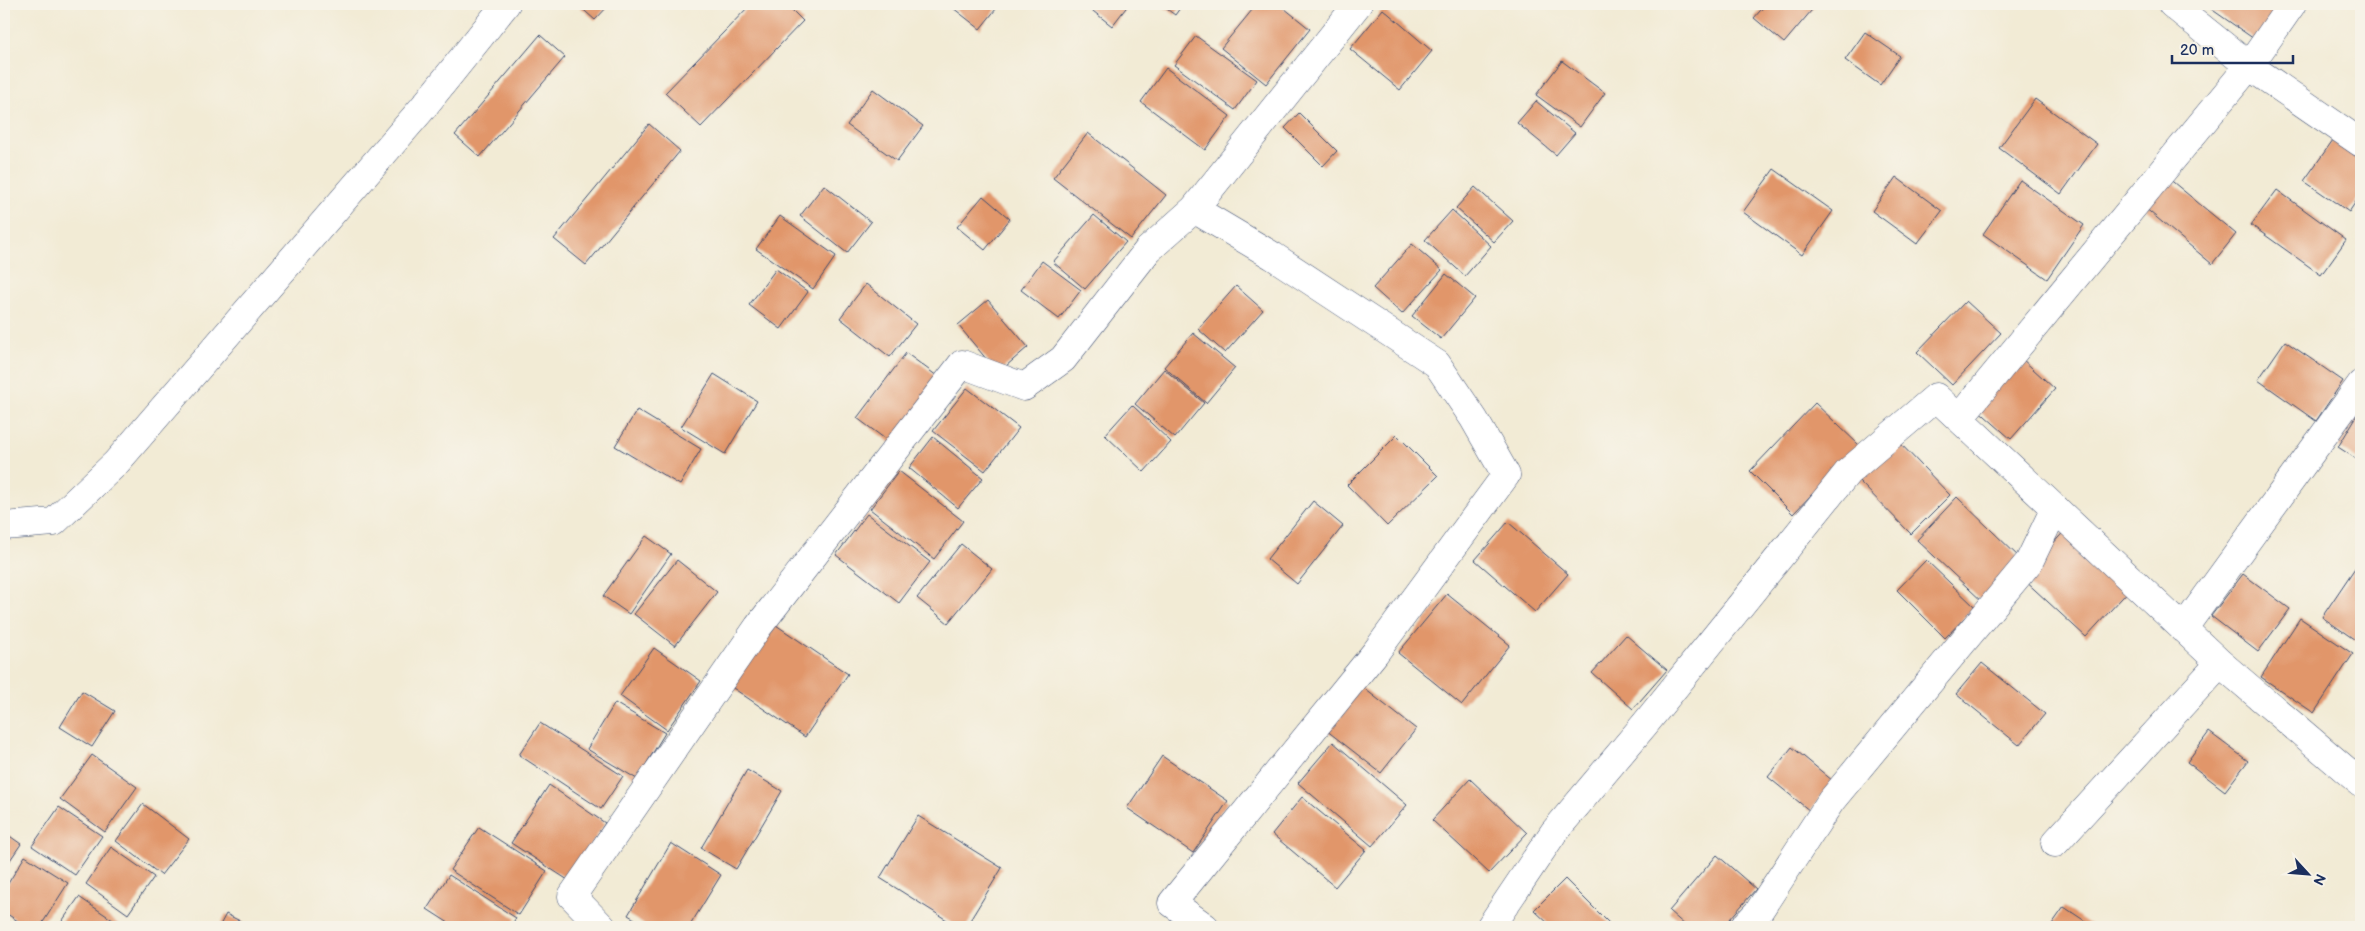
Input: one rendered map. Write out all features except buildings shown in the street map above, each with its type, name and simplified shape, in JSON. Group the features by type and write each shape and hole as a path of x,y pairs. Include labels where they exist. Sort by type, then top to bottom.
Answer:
{"street":[{"path":"4,526 54,522 116,463 421,110 506,4"},
{"path":"602,927 572,896 758,627 962,364 1024,387 1064,359 1148,250 1194,209 1358,4"},
{"path":"2172,4 2249,66 2361,143"},
{"path":"1959,418 2249,66 2292,4"},
{"path":"1194,209 1273,256 1437,364 1474,419 1506,475 1375,653 1172,903 1205,927"},
{"path":"2184,629 2361,384"},
{"path":"1490,927 1554,832 1645,724 1848,472 1936,397 2220,664 2361,783"},
{"path":"1744,927 1759,911 1831,800 2029,562 2055,508"},
{"path":"2055,843 2220,664"}]}
